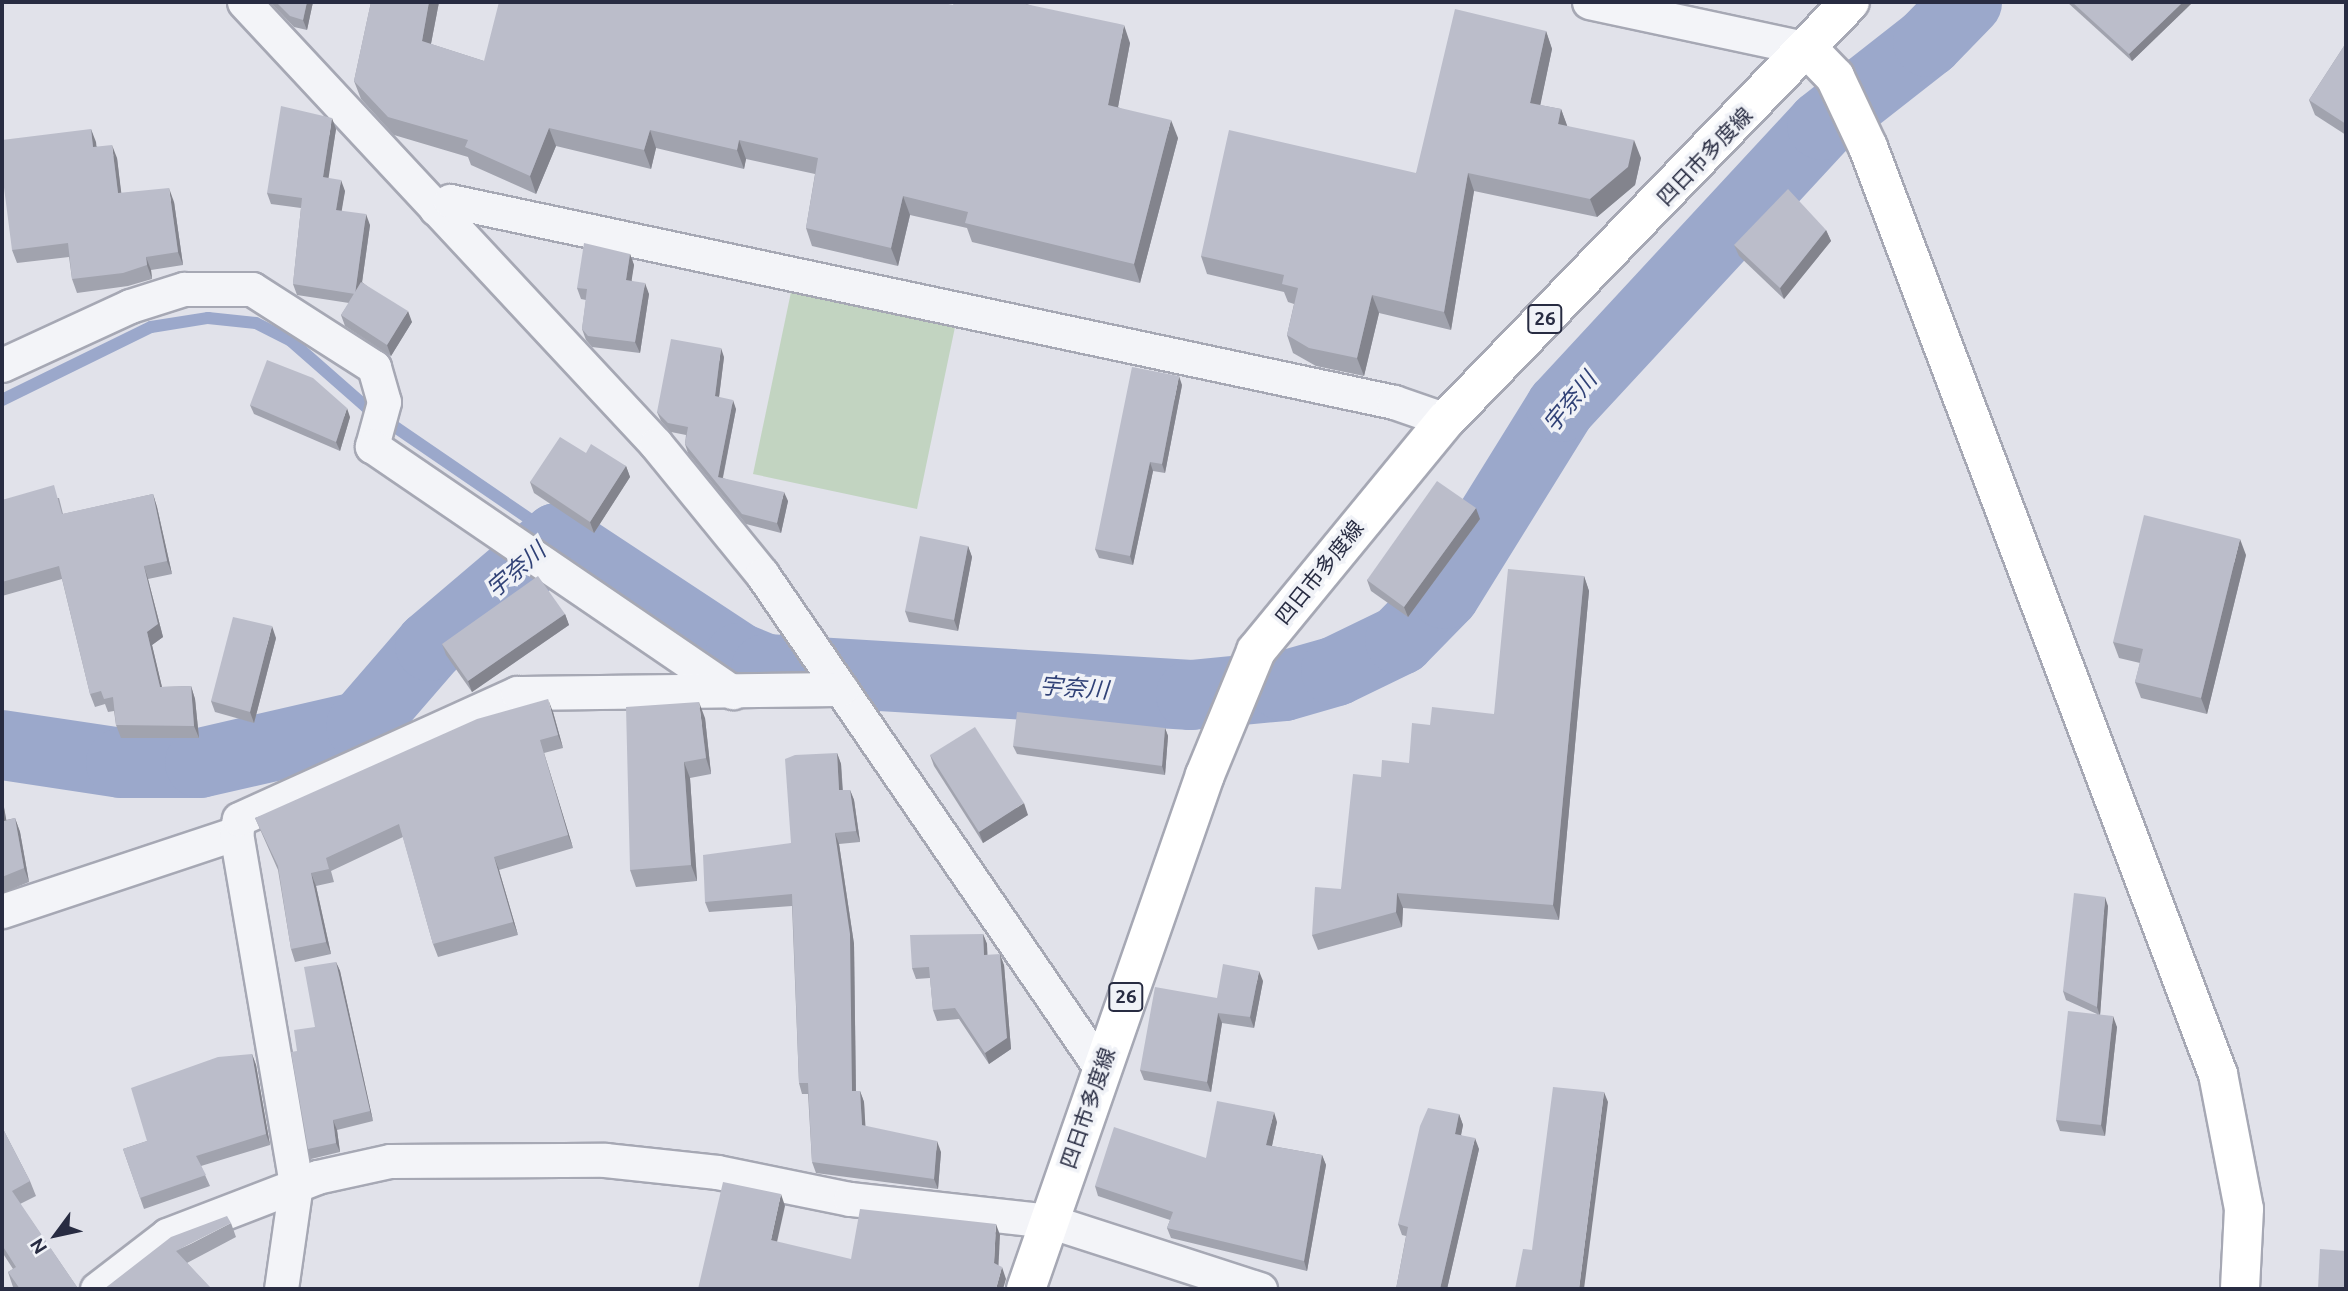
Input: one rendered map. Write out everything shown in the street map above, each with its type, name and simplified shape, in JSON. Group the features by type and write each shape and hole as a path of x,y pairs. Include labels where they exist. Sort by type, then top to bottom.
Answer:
{"main road":[{"name":"四日市多度線","path":"1026,1289 1100,1067 1256,651 1446,420 1808,49 1850,2"},
{"path":"1808,49 1835,77 1853,116 2218,1074 2244,1209 2240,1289"}],"street":[{"path":"244,2 656,444 815,652 1100,1067"},
{"path":"1589,2 1808,49"},
{"path":"436,209 450,201 1394,402 1446,420"},
{"path":"2,365 130,306 184,289 252,289 374,367 380,416 372,446 733,692"},
{"path":"281,1289 296,1184 236,833 239,819 517,693 733,692 838,685"},
{"path":"2,911 236,833"},
{"path":"97,1289 167,1235 296,1184 390,1161 605,1160 717,1172 850,1199 1049,1221 1260,1289"}],"green space":[{"path":"791,292 955,327 917,509 753,474"}],"building":[{"path":"276,2 307,2 303,20 290,16"},
{"path":"371,2 429,2 422,41 484,61 499,2 939,2 953,5 954,2 1016,2 1124,25 1108,105 1171,120 1134,264 965,223 968,212 903,196 891,248 806,228 818,158 739,140 737,150 650,130 644,150 549,128 530,176 465,147 468,140 388,117 354,81"},
{"path":"2072,2 2183,2 2129,54"},
{"path":"1455,9 1546,31 1530,103 1561,109 1558,124 1634,140 1628,167 1590,199 1468,173 1444,312 1372,295 1357,358 1309,348 1287,335 1298,288 1282,284 1284,275 1201,256 1229,130 1416,173"},
{"path":"2346,43 2346,124 2309,100"},
{"path":"281,106 332,118 323,177 341,180 336,210 366,214 355,294 293,284 302,198 267,193"},
{"path":"91,129 93,147 112,145 118,193 169,188 178,252 146,257 147,265 123,273 72,279 68,243 12,250 2,172 2,140"},
{"path":"1788,189 1826,230 1780,288 1734,245"},
{"path":"584,243 630,254 626,280 645,283 635,342 588,336 582,329 587,289 577,288"},
{"path":"361,282 408,311 387,345 341,315"},
{"path":"671,339 721,348 715,396 733,400 718,477 784,492 777,523 742,514 685,444 688,427 668,423 657,412"},
{"path":"267,360 313,378 347,408 336,442 250,405"},
{"path":"1132,367 1179,376 1162,464 1150,462 1130,556 1095,549"},
{"path":"560,437 586,453 591,444 626,466 590,522 530,482"},
{"path":"1437,481 1476,508 1404,607 1367,580"},
{"path":"54,485 62,514 153,494 167,561 144,566 158,624 147,632 160,687 191,686 194,726 116,725 113,697 104,699 101,691 90,694 59,566 2,582 2,500"},
{"path":"2144,515 2240,539 2201,698 2135,682 2143,649 2113,642"},
{"path":"920,536 968,546 954,620 905,611"},
{"path":"1508,569 1584,576 1553,905 1397,893 1396,912 1312,935 1315,887 1341,889 1353,774 1381,777 1382,760 1409,763 1412,723 1430,725 1432,707 1494,714"},
{"path":"538,576 565,614 468,681 442,644"},
{"path":"233,617 272,626 250,712 211,701"},
{"path":"548,699 558,735 540,740 568,835 494,857 513,922 433,944 399,824 326,858 329,869 311,873 326,942 291,949 278,866 255,818 477,719"},
{"path":"699,702 706,758 684,762 691,865 630,870 626,707"},
{"path":"1017,712 1165,728 1162,766 1013,746"},
{"path":"975,727 1024,803 979,832 930,755"},
{"path":"837,753 839,790 850,790 856,831 835,833 850,934 852,1091 860,1091 862,1125 937,1141 934,1179 812,1162 808,1083 799,1083 792,894 705,902 703,855 791,843 785,759 795,755"},
{"path":"2,811 4,821 15,818 24,868 2,877"},
{"path":"2074,893 2105,897 2097,1007 2063,991"},
{"path":"983,934 984,955 1000,954 1007,1038 985,1053 955,1008 933,1010 929,967 912,968 910,935"},
{"path":"336,962 370,1111 333,1120 336,1143 308,1149 291,1052 297,1051 294,1030 315,1027 304,967"},
{"path":"1223,964 1259,971 1250,1017 1218,1013 1207,1082 1140,1070 1155,987 1217,998"},
{"path":"2068,1011 2113,1016 2101,1125 2056,1120"},
{"path":"252,1054 266,1134 196,1156 206,1175 140,1198 123,1149 147,1141 131,1088 218,1057"},
{"path":"1553,1087 1604,1092 1579,1289 1515,1289 1523,1249 1532,1250"},
{"path":"1217,1101 1274,1112 1266,1145 1322,1155 1304,1261 1167,1228 1173,1212 1095,1186 1114,1127 1206,1158"},
{"path":"1428,1108 1459,1114 1455,1134 1475,1138 1440,1289 1396,1289 1408,1227 1398,1224 1420,1126"},
{"path":"2,1127 30,1181 12,1191 77,1287 81,1289 20,1289 8,1272 16,1267 2,1245"},
{"path":"723,1182 781,1194 771,1240 851,1259 860,1209 996,1224 994,1263 1002,1267 996,1289 698,1289"},
{"path":"227,1216 231,1223 176,1251 211,1288 104,1289 171,1237"},
{"path":"2320,1249 2346,1251 2346,1289 2318,1289"}],"waterway":[{"name":"宇奈川","path":"2,745 121,763 200,763 361,726 430,646 557,538 739,658 766,669 1191,695 1284,686 1336,671 1400,640 1445,594 1561,407 1822,125 1928,42 1967,2"},
{"path":"2,400 151,327 208,318 256,323 291,341 366,407 557,538"}]}
